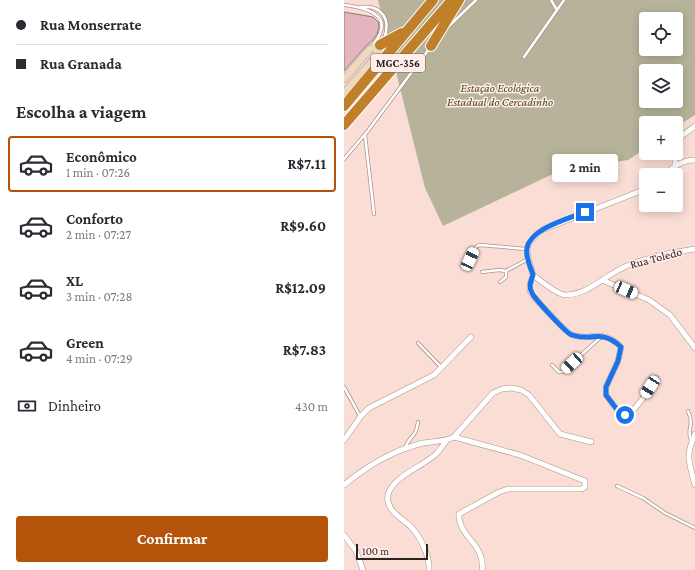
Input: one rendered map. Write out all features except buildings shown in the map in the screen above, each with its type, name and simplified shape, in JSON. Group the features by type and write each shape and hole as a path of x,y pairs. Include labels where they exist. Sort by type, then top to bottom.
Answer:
{"highway":[{"name":"MGC-356","path":"344,106 433,0"},
{"name":"MGC-356","path":"344,126 452,0"},
{"path":"431,46 459,0"},
{"path":"380,45 407,31"}],"street":[{"path":"344,79 370,49 380,45"},
{"path":"344,93 375,58 380,45"},
{"path":"358,63 360,62 365,64 366,69"},
{"path":"683,135 695,126"},
{"path":"675,160 675,165"},
{"path":"672,168 675,165 689,160 695,160"},
{"path":"639,191 542,230 531,239 526,249 533,275 530,284 532,293 571,335 583,337 603,336 614,340 621,347 618,361 606,387 606,395 618,411 625,415 632,413 656,378"},
{"name":"Rua Toledo","path":"533,275 563,295 576,293 588,288 627,265 695,248"},
{"path":"602,280 649,300 665,311 670,315 695,348"},
{"path":"344,440 361,416 369,408 434,375 471,337"},
{"path":"345,484 386,456 424,443 447,440 454,437 493,393 502,389 511,388 521,390 529,395 560,434 591,442"},
{"path":"695,434 689,447 688,459 695,485"},
{"path":"454,437 520,455 582,479 585,484 585,487 582,488 508,489 499,492 459,514 459,521 480,552 483,564 482,570"},
{"path":"429,570 429,564 423,545 413,528 395,514 390,506 388,496 396,481 436,454 447,440"},
{"path":"344,535 356,551 363,570"}],"lane":[{"path":"344,159 365,135 431,46 447,27 476,0"},
{"path":"551,0 557,10"},
{"path":"524,57 564,0"},
{"path":"344,5 360,7 369,6 378,10 385,19 388,34 390,36 397,36"},
{"path":"360,7 376,14 382,23 382,31 370,49"},
{"path":"380,45 387,28"},
{"path":"365,135 374,214"},
{"path":"470,259 474,249 480,245 526,249"},
{"path":"482,272 499,270 506,272 528,259"},
{"path":"500,282 506,277 506,272"},
{"path":"552,365 559,372 562,372 603,336"},
{"path":"418,343 441,367"},
{"path":"344,386 361,416"},
{"path":"688,412 693,420 690,434 692,442"},
{"path":"405,449 406,443 415,435 418,429 418,422"},
{"path":"617,486 643,498 665,513 695,528"}],"green space":[{"name":"Estação Ecológica Estadual do Cercadinho","path":"378,0 695,0 695,115 683,123 683,116 639,116 639,153 628,160 555,173 443,226 425,188"}],"route":[{"path":"585,212 542,230 531,239 526,249 533,275 530,284 532,293 571,335 583,337 603,336 614,340 621,347 618,361 606,387 606,395 618,411 625,415"}]}
